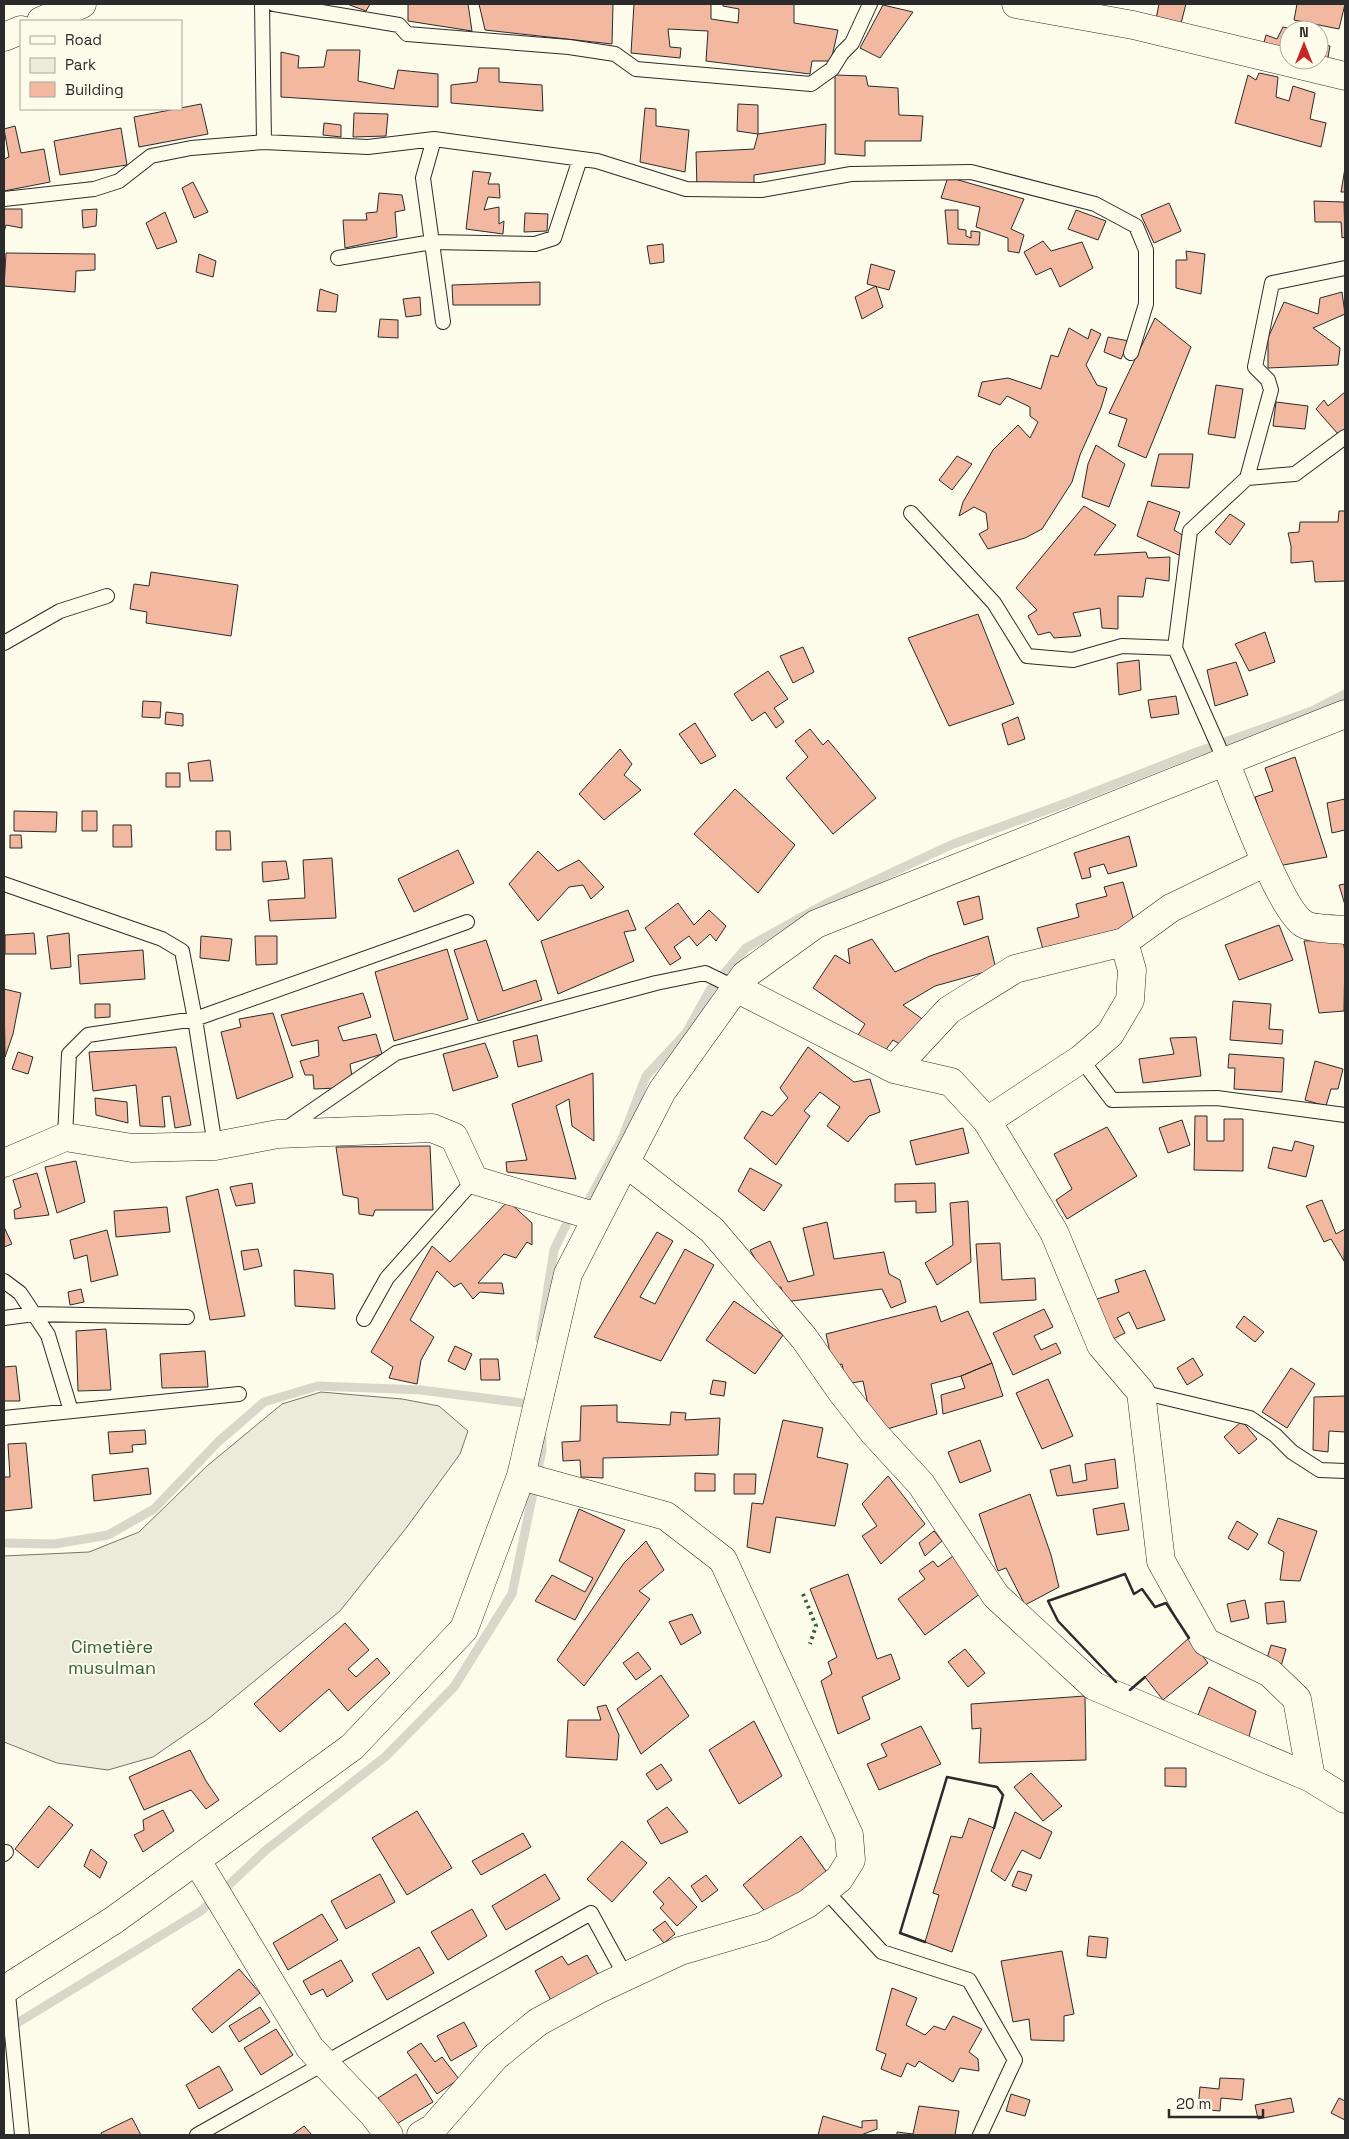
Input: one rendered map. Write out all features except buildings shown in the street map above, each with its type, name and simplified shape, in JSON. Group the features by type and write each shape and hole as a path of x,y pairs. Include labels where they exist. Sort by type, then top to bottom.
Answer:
{"street":[{"path":"43,20 82,4"},
{"path":"1016,4 1133,25 1345,76"},
{"path":"4,37 20,30"},
{"path":"5,1985 114,1920 352,1747 464,1629 521,1476 568,1274 662,1091 745,975 816,924 1345,714"},
{"path":"1225,761 1266,862 1294,915 1304,924 1345,930"},
{"path":"894,1069 950,1010 1016,969 1124,942 1171,908 1266,862"},
{"path":"987,1121 1082,1059 1110,1034 1130,1000 1132,970 1124,942"},
{"path":"736,988 894,1069 951,1082 987,1121 1054,1232 1101,1345 1141,1392 1161,1561 1206,1642 1270,1673 1297,1699 1311,1778"},
{"path":"4,1163 65,1138 132,1148 215,1146 278,1134 432,1128 454,1138 474,1180 598,1217"},
{"path":"626,1163 712,1230 804,1338 841,1391 874,1433 921,1484 996,1596 1094,1686 1311,1778 1345,1798"},
{"path":"421,2135 433,2128 495,2057 538,2022 680,1951 762,1927 807,1904 840,1879 851,1860 849,1835 723,1560 666,1516 521,1476"},
{"path":"197,1861 310,2048 373,2114 389,2135"}],"lane":[{"path":"262,4 264,142"},
{"path":"274,4 399,25 407,34 569,47 615,54 636,69 811,84 832,69 842,53 852,43 870,4"},
{"path":"434,139 423,178 443,322"},
{"path":"4,199 94,189 119,180 151,156 191,148 264,142 368,147 434,139 598,161 686,189 761,190 851,174 971,172 1095,204 1136,226 1146,250 1146,304 1131,352"},
{"path":"338,258 432,242 535,244 554,238 580,159"},
{"path":"1225,761 1175,648 1190,531 1247,478 1271,390 1268,380 1255,366 1272,283 1345,268"},
{"path":"1247,478 1295,474 1345,437"},
{"path":"911,513 994,603 1027,656 1073,660 1122,646 1175,648"},
{"path":"4,643 60,611 107,596"},
{"path":"4,884 162,938 182,951 215,1146"},
{"path":"65,1138 69,1054 88,1035 195,1019 467,922"},
{"path":"278,1134 396,1053 656,983 705,973 736,988"},
{"path":"1082,1059 1112,1100 1216,1098 1345,1115"},
{"path":"364,1319 387,1278 474,1180"},
{"path":"4,1281 20,1293 48,1335 71,1410"},
{"path":"4,1318 34,1314 187,1317"},
{"path":"1141,1392 1250,1418 1275,1435 1292,1452 1320,1470 1345,1471"},
{"path":"4,1418 239,1394"},
{"path":"825,1890 882,1952 969,1980 1016,2060 980,2135"},
{"path":"197,2135 591,1913 626,1977"},
{"path":"5,1985 22,2135"}],"green space":[{"name":"Cimetière musulman","path":"321,1392 402,1399 439,1406 468,1431 460,1454 407,1527 340,1611 208,1719 153,1757 108,1770 57,1763 4,1742 4,1556 89,1552 139,1532 207,1466 282,1404"}],"waterway":[{"path":"540,1339 554,1250 568,1221 589,1200 622,1139 646,1076 686,1033 710,990 746,948 829,902 953,844 1069,802 1194,753 1312,711 1345,694"},
{"path":"4,1543 55,1544 108,1535 154,1509 218,1442 264,1402 318,1386 421,1390 523,1403 533,1399"},
{"path":"4,2031 201,1911 266,1850 385,1757 454,1687 512,1594 542,1450 542,1436"}],"hedge":[{"path":"803,1594 816,1626 810,1644"}],"wall":[{"path":"1116,1682 1058,1621 1048,1601 1125,1574 1134,1594 1142,1589 1155,1607 1166,1603 1189,1638"},
{"path":"1130,1690 1145,1677"},
{"path":"925,1942 900,1933 947,1777 997,1787 1003,1795 994,1828"}]}
